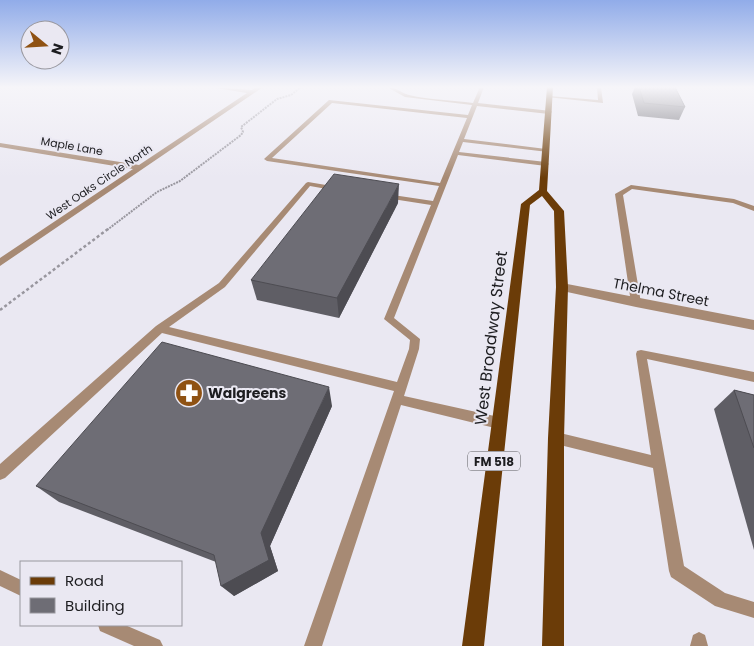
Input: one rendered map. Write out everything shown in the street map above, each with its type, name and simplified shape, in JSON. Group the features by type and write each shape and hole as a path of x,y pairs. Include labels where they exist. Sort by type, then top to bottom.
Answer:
{"main road":[{"path":"549,117 546,164 542,191 559,211 562,287 556,438 553,646"},
{"name":"West Broadway Street","path":"473,646 526,204 542,191"}],"street":[{"name":"West Oaks Circle North","path":"0,263 216,117"},
{"name":"Maple Lane","path":"0,145 140,168"},
{"name":"Thelma Street","path":"562,287 636,304 754,326"}],"lane":[{"path":"313,117 268,159 443,186"},
{"path":"313,646 414,349 415,339 390,320 470,117"},
{"path":"461,140 546,151"},
{"path":"456,153 546,164"},
{"path":"0,473 160,329 222,285 308,184 347,190"},
{"path":"636,304 619,194 631,187 734,201 754,209"},
{"path":"377,195 436,204"},
{"path":"160,329 499,423"},
{"path":"754,378 641,354 677,571 721,600 754,610"},
{"path":"556,438 659,463"},
{"path":"0,578 20,588"},
{"path":"108,626 154,646"}],"path":[{"path":"0,310 157,192 180,180 211,158 241,135 243,132 242,127 254,117"}],"building":[{"path":"334,174 399,184 337,298 251,280"},
{"name":"Walgreens","path":"162,342 329,387 261,533 269,560 221,586 214,555 36,486"},
{"path":"734,390 754,395 754,448"}],"place":[{"name":"Walgreens","path":"189,393"}]}
